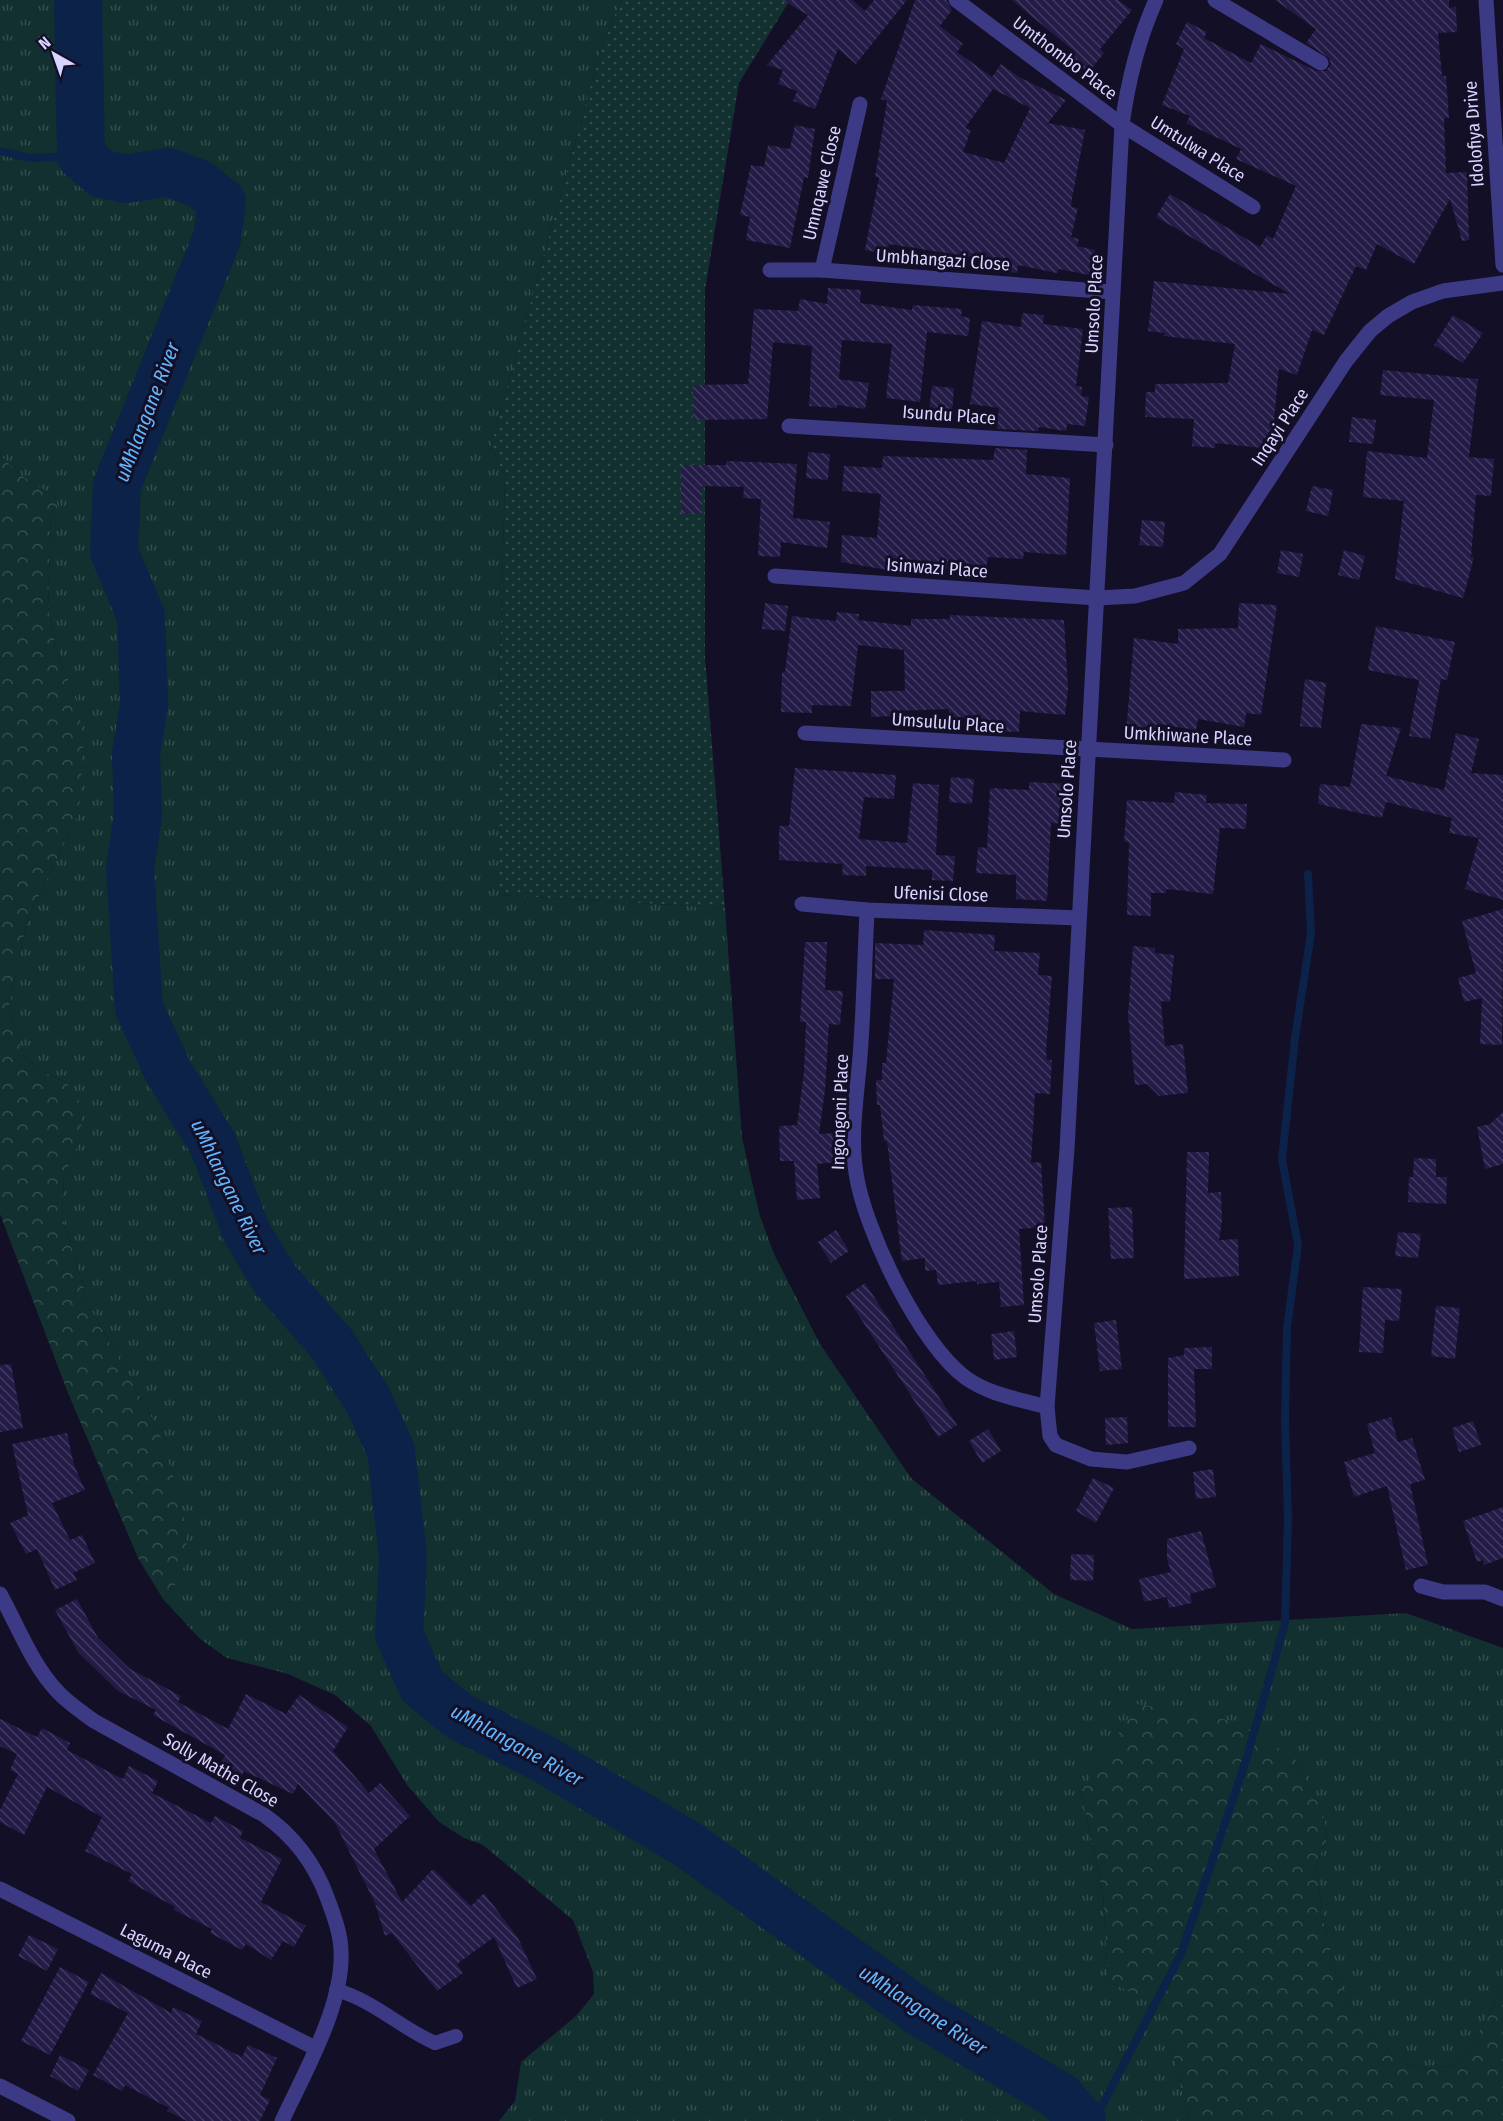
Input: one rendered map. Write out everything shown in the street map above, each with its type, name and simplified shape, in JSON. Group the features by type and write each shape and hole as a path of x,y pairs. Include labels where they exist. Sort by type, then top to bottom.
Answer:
{"street":[{"name":"Umthombo Place","path":"956,0 1122,125"},
{"name":"Umsolo Place","path":"1156,0 1127,87 1122,125 1090,751 1065,1173 1047,1407 1050,1436 1056,1445 1083,1457 1127,1462 1189,1448"},
{"path":"1215,0 1321,63"},
{"name":"Idolofiya Drive","path":"1486,0 1503,265"},
{"name":"Umnqawe Close","path":"822,270 860,104"},
{"name":"Umtulwa Place","path":"1122,125 1253,207"},
{"name":"Umbhangazi Close","path":"770,270 822,270 1112,292"},
{"name":"Inqayi Place","path":"1097,598 1135,596 1184,583 1220,554 1346,361 1370,331 1388,316 1412,302 1443,291 1503,283"},
{"name":"Isundu Place","path":"789,426 1106,445"},
{"name":"Isinwazi Place","path":"775,576 1097,598"},
{"name":"Umsululu Place","path":"805,733 1090,751"},
{"name":"Umkhiwane Place","path":"1090,751 1284,760"},
{"name":"Ufenisi Close","path":"801,904 867,910 1079,918"},
{"name":"Ingongoni Place","path":"867,910 854,1148 861,1198 890,1269 926,1332 947,1360 966,1378 990,1391 1047,1407"},
{"path":"1421,1586 1443,1592 1485,1592 1503,1599"},
{"name":"Solly Mathe Close","path":"0,1594 56,1691 73,1706 94,1722 264,1815 280,1826 312,1863 336,1923 341,1943 336,1990 315,2048 282,2121"},
{"name":"Laguma Place","path":"0,1889 315,2048"},
{"path":"0,2086 68,2121"}],"lane":[{"path":"336,1990 360,1996 419,2036 435,2043 456,2036"}],"green space":[{"path":"0,0 621,0 601,49 491,446 505,476 499,699 499,895 725,908 742,1138 760,1216 774,1254 820,1344 911,1478 1054,1594 1132,1629 1406,1613 1503,1648 1503,1987 1472,2045 1453,2065 1427,2069 1401,2063 1362,2024 1346,2000 1336,1974 1323,1920 1316,1865 1327,1839 1323,1813 1295,1758 1081,1792 1103,1894 1108,1982 1162,2005 1189,2121 499,2121 515,2101 521,2062 576,2016 594,1994 593,1972 573,1920 483,1845 464,1838 439,1822 407,1785 371,1726 335,1695 288,1674 227,1658 200,1639 163,1599 173,1588 158,1429 90,1308 62,1217 64,1177 81,1136 66,1082 39,1070 24,1056 9,1007 27,920 79,813 79,709 55,644 48,606 51,515 58,507 55,497 19,474 0,455"},
{"path":"621,0 790,0 739,83 705,290 705,657 725,908 499,895 499,699 505,476 491,446 601,49"},
{"path":"0,455 19,474 55,497 58,507 51,515 48,606 55,644 79,709 83,749 79,813 27,920 9,1007 24,1056 39,1070 66,1082 82,1106 81,1136 64,1177 62,1217 90,1308 158,1429 180,1497 187,1533 186,1563 173,1588 163,1599 138,1558 68,1393 0,1214"},
{"path":"1137,1704 1233,1721 1295,1758 1323,1813 1327,1839 1316,1865 1323,1920 1336,1974 1346,2000 1362,2024 1401,2063 1427,2069 1453,2065 1472,2045 1503,1987 1503,2121 1189,2121 1162,2006 1108,1982 1103,1894 1081,1792"}],"building":[{"path":"782,0 852,0 865,11 874,0 907,0 856,64 838,49 815,109 793,101 797,91 778,84 783,70 767,65 808,15"},
{"path":"915,0 946,0 952,10 940,26 963,44 957,52 992,77 1001,64 1019,77 1066,100 1048,123 1085,130 1072,198 1071,207 1078,208 1071,237 1079,239 1077,246 1095,250 1089,275 1059,269 1057,273 1018,265 1017,273 995,270 995,267 983,265 984,259 889,244 887,254 865,250 879,177 875,177 887,101 881,99","holes":["993,89 1030,108 1004,163 963,152 971,130 965,128"]},
{"path":"1012,0 1118,0 1132,10 1100,49 1104,53 1088,73 1069,57 1074,51"},
{"path":"1275,0 1449,0 1449,8 1456,7 1457,32 1438,33 1442,76 1446,76 1449,118 1444,118 1446,173 1467,172 1469,240 1462,241 1450,199 1414,264 1377,244 1366,270 1356,266 1324,335 1312,330 1297,375 1279,369 1272,439 1263,438 1263,448 1215,443 1215,448 1192,446 1194,419 1145,417 1146,392 1155,392 1155,384 1228,383 1235,344 1164,336 1165,333 1148,331 1154,281 1290,294 1156,217 1170,194 1260,247 1267,235 1273,239 1296,186 1236,159 1241,149 1186,123 1190,116 1162,105 1184,49 1176,44 1187,22 1207,32 1204,38 1251,63 1261,44 1316,71 1326,71 1331,64 1329,58 1306,43 1316,29"},
{"path":"795,125 815,129 808,178 804,177 790,248 746,240 750,217 740,215 751,165 764,167 768,145 790,149"},
{"path":"828,288 861,290 860,303 912,310 913,305 962,309 961,316 970,318 968,336 927,332 920,402 886,398 892,344 842,340 839,379 869,383 865,409 837,405 837,408 809,406 812,346 773,342 767,419 693,420 693,385 748,384 754,309 798,311 800,299 827,304"},
{"path":"1022,313 1044,315 1043,324 1083,329 1076,386 1082,387 1081,396 1089,397 1085,426 1067,424 1066,431 1039,427 1038,431 997,429 999,408 970,404 982,321 1021,327"},
{"path":"1453,315 1483,333 1463,363 1434,345"},
{"path":"1383,370 1478,379 1469,457 1494,459 1491,496 1476,495 1471,557 1474,557 1463,598 1395,579 1404,501 1363,497 1367,451 1427,458 1434,400 1380,395"},
{"path":"932,386 954,388 952,412 929,410"},
{"path":"1352,417 1376,420 1373,444 1349,442"},
{"path":"995,448 1027,450 1026,474 1070,478 1066,555 1024,552 1023,559 988,557 985,573 901,563 899,572 841,562 842,535 877,538 881,494 842,491 844,466 882,468 883,456 993,460"},
{"path":"808,452 830,454 828,480 806,478"},
{"path":"726,461 797,464 793,518 830,522 827,548 781,542 780,557 758,556 761,499 743,498 744,487 702,486 702,513 681,513 681,465 726,465"},
{"path":"1312,486 1333,490 1328,516 1306,511"},
{"path":"1142,520 1165,522 1163,547 1139,545"},
{"path":"1281,550 1303,554 1299,577 1277,573"},
{"path":"1344,550 1365,556 1359,580 1338,575"},
{"path":"765,603 788,606 785,631 762,629"},
{"path":"1239,603 1277,605 1261,715 1246,713 1244,727 1198,719 1196,730 1158,724 1157,735 1126,733 1134,638 1178,644 1178,629 1238,628"},
{"path":"837,612 859,614 858,620 911,626 911,619 950,619 950,615 1064,620 1068,688 1065,715 1020,711 1019,732 980,731 980,719 948,716 949,709 894,711 894,716 871,717 871,691 905,691 904,650 858,645 851,706 812,705 812,713 781,712 782,672 785,672 792,616 836,621"},
{"path":"1376,626 1455,642 1447,680 1441,679 1430,739 1409,736 1419,680 1368,670"},
{"path":"1305,679 1326,683 1321,728 1300,726"},
{"path":"1361,724 1401,728 1386,776 1444,790 1456,733 1479,739 1471,773 1503,775 1503,900 1465,889 1479,838 1449,833 1452,818 1386,802 1382,818 1318,804 1320,784 1350,787"},
{"path":"795,768 896,775 894,799 864,797 859,839 907,843 913,783 939,785 936,855 955,856 953,881 932,880 932,870 866,866 866,876 842,875 843,864 779,860 779,826 789,826"},
{"path":"951,777 974,779 972,804 949,802"},
{"path":"1029,782 1071,784 1068,824 1051,823 1047,901 1016,899 1016,875 976,873 978,847 987,848 990,788 1029,790"},
{"path":"1175,792 1207,795 1206,803 1247,804 1246,829 1220,828 1213,894 1166,889 1166,893 1151,893 1151,916 1127,915 1129,842 1124,842 1127,800 1174,803"},
{"path":"1503,909 1502,1045 1480,1044 1482,998 1464,1002 1458,978 1476,973 1462,921"},
{"path":"924,930 995,935 994,951 1040,953 1038,975 1052,976 1046,1052 1047,1060 1052,1060 1050,1094 1035,1093 1031,1163 1041,1162 1045,1227 1019,1229 1024,1305 1001,1307 999,1282 977,1284 977,1281 938,1285 936,1270 925,1271 925,1258 902,1261 887,1141 884,1141 880,1105 877,1105 876,1080 882,1080 882,1063 886,1063 894,979 875,979 875,943 923,945"},
{"path":"805,942 827,942 825,990 843,991 840,1025 829,1024 825,1090 819,1134 834,1133 837,1162 817,1164 820,1198 797,1200 794,1161 780,1161 779,1126 797,1125 804,1072 806,1022 800,1022"},
{"path":"1133,946 1155,948 1155,953 1174,955 1170,1002 1161,1001 1165,1046 1183,1044 1188,1093 1159,1096 1147,1084 1135,1085 1128,1015"},
{"path":"1503,1112 1503,1164 1485,1169 1477,1127 1490,1124"},
{"path":"1187,1152 1209,1152 1208,1193 1221,1192 1222,1221 1219,1240 1238,1239 1239,1276 1184,1279"},
{"path":"1414,1158 1436,1159 1436,1177 1447,1177 1446,1204 1408,1202 1409,1177 1413,1177"},
{"path":"1132,1207 1134,1258 1111,1259 1108,1208"},
{"path":"836,1230 849,1251 831,1263 818,1242"},
{"path":"1398,1232 1421,1234 1418,1258 1395,1256"},
{"path":"865,1283 957,1425 938,1437 846,1296"},
{"path":"1363,1287 1402,1289 1399,1321 1385,1320 1383,1353 1359,1352"},
{"path":"1436,1306 1460,1308 1455,1359 1431,1356"},
{"path":"1116,1320 1122,1369 1100,1371 1094,1323"},
{"path":"1014,1331 1017,1357 994,1360 991,1334"},
{"path":"1212,1347 1212,1369 1194,1369 1196,1427 1168,1427 1168,1358 1184,1355 1184,1348"},
{"path":"11,1364 23,1428 0,1432 0,1365"},
{"path":"1127,1417 1128,1443 1106,1445 1105,1418"},
{"path":"1391,1417 1398,1442 1412,1438 1425,1480 1410,1484 1428,1565 1406,1570 1387,1486 1354,1497 1344,1462 1375,1453 1367,1424"},
{"path":"1473,1421 1481,1445 1459,1452 1452,1428"},
{"path":"988,1429 1001,1451 982,1463 969,1441"},
{"path":"67,1433 74,1465 85,1490 52,1503 70,1540 82,1535 95,1563 73,1573 77,1580 55,1590 37,1549 26,1554 10,1523 28,1515 12,1444"},
{"path":"1213,1469 1216,1497 1196,1499 1193,1472"},
{"path":"1093,1478 1114,1488 1096,1523 1076,1511"},
{"path":"1503,1507 1503,1558 1484,1565 1483,1560 1477,1562 1463,1521"},
{"path":"1201,1531 1216,1587 1190,1594 1192,1603 1169,1608 1167,1597 1144,1602 1139,1579 1171,1572 1167,1559 1167,1539"},
{"path":"1071,1554 1094,1555 1093,1581 1070,1580"},
{"path":"77,1599 98,1638 130,1669 181,1696 178,1702 228,1729 246,1694 286,1714 299,1695 348,1727 333,1751 369,1793 380,1783 410,1816 374,1849 402,1902 433,1869 471,1906 484,1893 518,1938 537,1979 517,1988 494,1937 457,1964 463,1973 437,1991 392,1933 385,1936 375,1903 335,1823 298,1784 293,1794 244,1771 239,1781 217,1770 225,1755 153,1715 156,1710 118,1691 78,1652 55,1610"},
{"path":"0,1719 37,1737 42,1728 70,1743 67,1750 123,1779 129,1766 158,1781 152,1793 211,1823 215,1816 243,1831 240,1838 282,1859 261,1902 306,1926 294,1947 283,1941 271,1960 246,1944 242,1950 210,1933 212,1929 174,1910 175,1907 128,1881 132,1874 85,1851 102,1817 47,1787 24,1835 0,1822 0,1810 18,1774 10,1770 17,1754 0,1746"},
{"path":"29,1935 58,1949 47,1971 18,1956"},
{"path":"60,1967 89,1982 50,2055 21,2041"},
{"path":"101,1973 171,2013 173,2007 202,2021 196,2034 242,2057 248,2045 277,2058 260,2095 270,2100 260,2121 187,2121 167,2111 169,2108 125,2085 122,2091 93,2075 128,2013 90,1994"},
{"path":"60,2055 89,2070 78,2091 50,2076"}],"waterway":[{"name":"uMhlangane River","path":"78,0 81,156 102,174 126,179 168,172 200,184 222,202 217,238 117,485 114,552 141,616 144,704 136,754 138,815 130,868 139,1008 168,1071 213,1144 246,1231 274,1278 332,1344 369,1402 391,1451 403,1556 399,1634 422,1686 460,1717 542,1758 687,1844 924,2015 1061,2097 1082,2121"},
{"path":"0,151 30,158 81,156"},
{"path":"1094,2121 1181,1954 1247,1757 1285,1623 1288,1519 1285,1420 1287,1328 1298,1245 1282,1159 1295,1038 1311,933 1308,874"}]}
